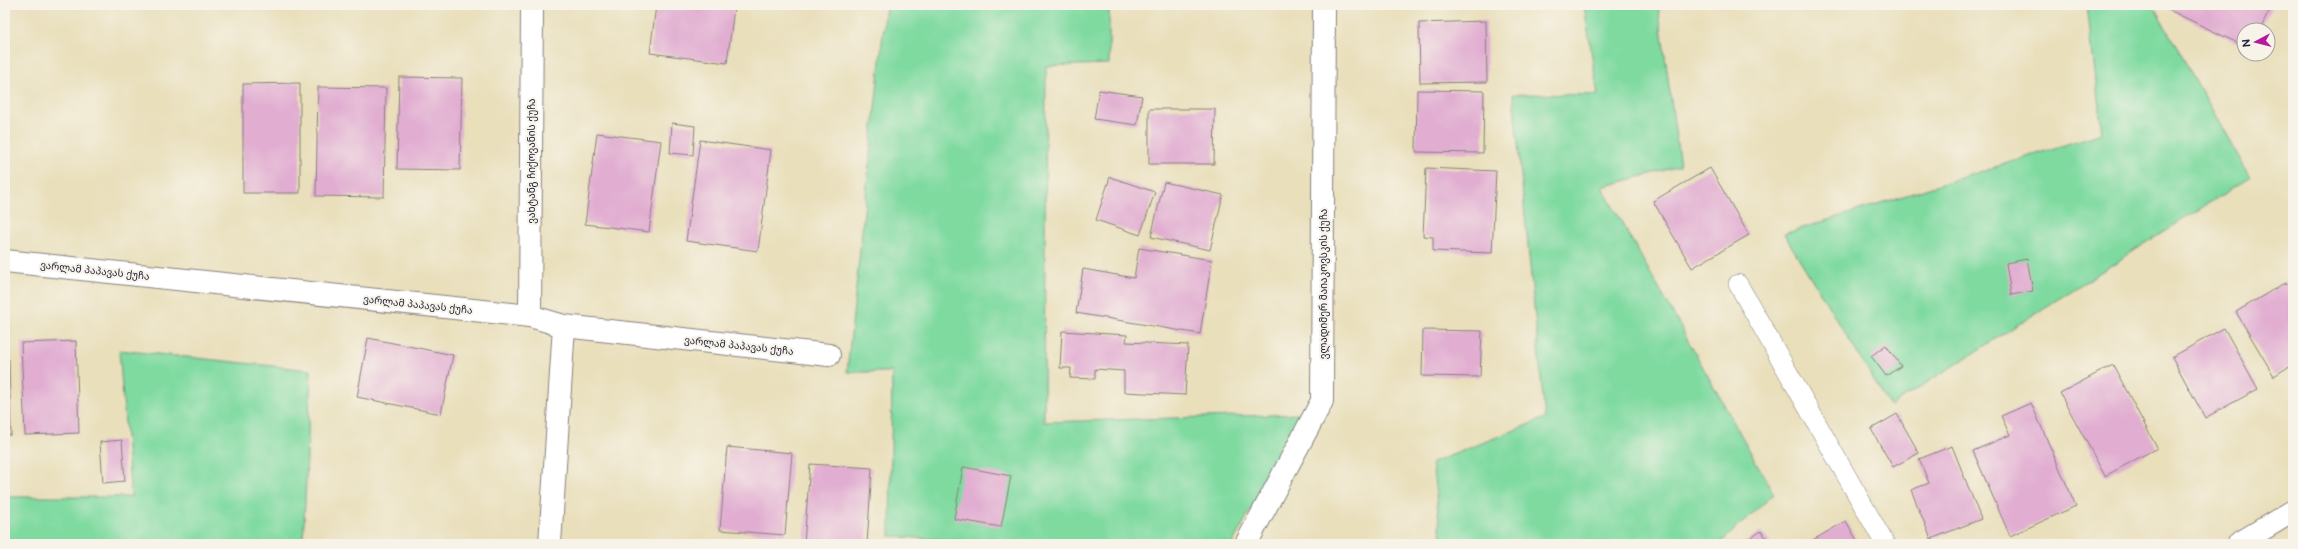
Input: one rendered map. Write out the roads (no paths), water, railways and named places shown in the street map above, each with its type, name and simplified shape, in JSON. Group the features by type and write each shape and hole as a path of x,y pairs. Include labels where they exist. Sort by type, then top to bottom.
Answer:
{"street":[{"name":"ვახტანგ ჩიქოვანის ქუჩა","path":"530,316 532,5"},
{"name":"ვლადიმერ მაიაკოვსკის ქუჩა","path":"1246,544 1322,401 1324,5"},
{"name":"ვარლამ პაპავას ქუჩა","path":"5,261 530,316 564,326 829,355"},
{"path":"550,544 564,326"},
{"path":"2238,544 2293,510"}],"lane":[{"path":"1738,284 1886,544"}]}
